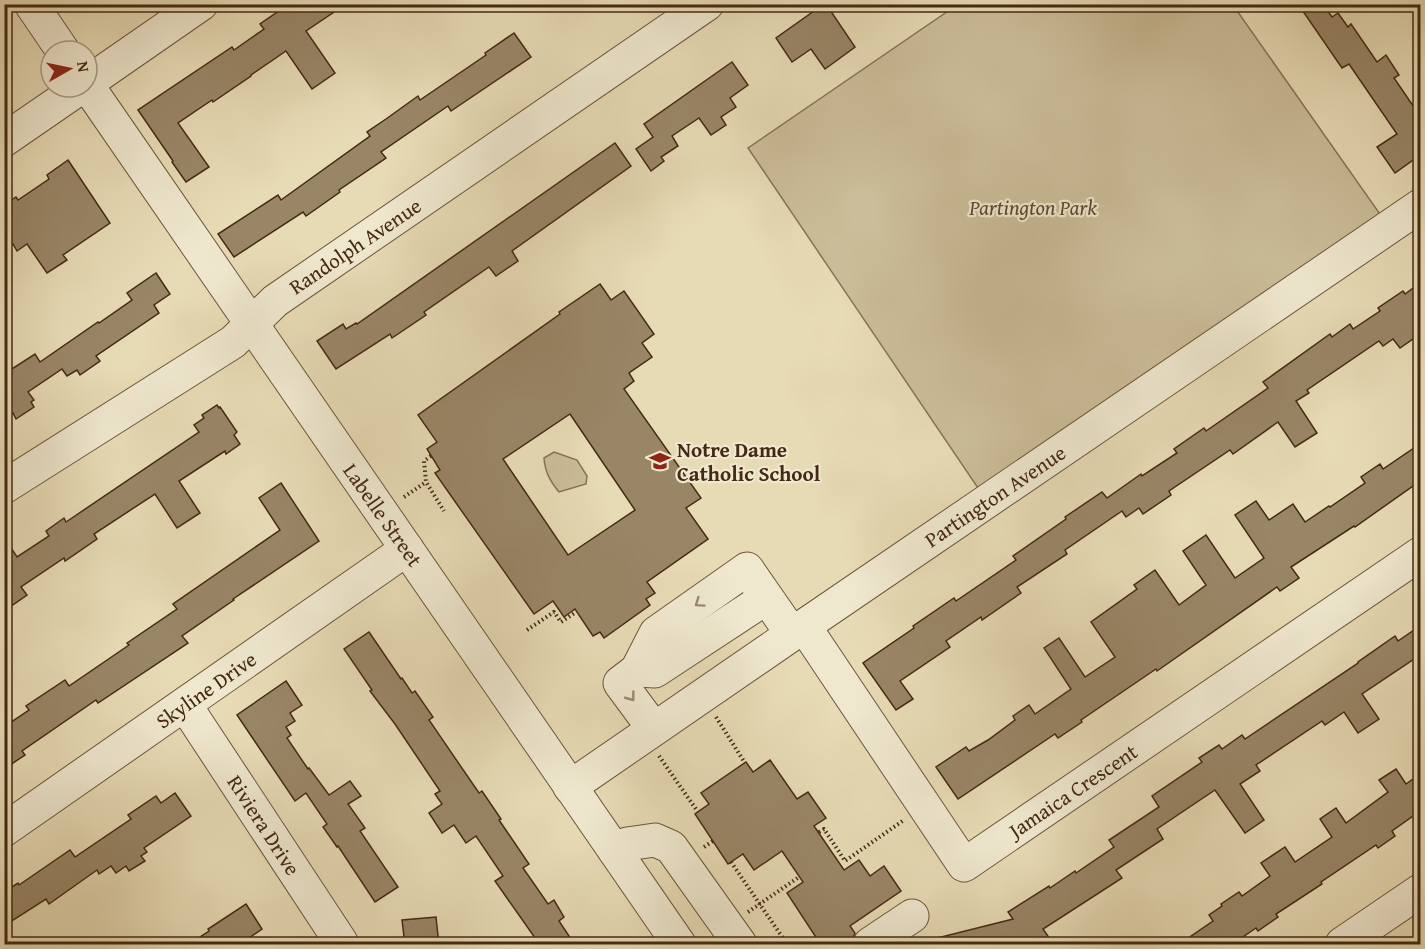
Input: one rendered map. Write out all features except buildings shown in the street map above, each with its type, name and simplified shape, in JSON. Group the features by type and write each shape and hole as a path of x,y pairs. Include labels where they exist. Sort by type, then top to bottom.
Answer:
{"street":[{"path":"31,4 55,39"},
{"path":"99,76 201,4"},
{"name":"Randolph Avenue","path":"4,487 233,342 275,301 707,4"},
{"path":"4,140 64,99"},
{"name":"Labelle Street","path":"97,99 679,945"},
{"name":"Partington Avenue","path":"570,787 655,740 798,630 1420,206"},
{"name":"Skyline Drive","path":"4,830 407,549"},
{"name":"Jamaica Crescent","path":"798,630 964,865 1420,554"},
{"path":"655,740 620,683 637,670 656,633 747,569 766,598 798,630"},
{"path":"637,670 655,671 766,598"},
{"name":"Riviera Drive","path":"185,705 341,942 337,945"},
{"path":"615,851 627,844 655,840 671,847 742,930"},
{"path":"1342,945 1420,891"},
{"path":"870,945 912,916"}],"path":[{"path":"431,456 424,461 426,482 444,511"},
{"path":"400,500 426,482"},
{"path":"527,630 554,612 561,622 576,612"},
{"path":"715,716 745,763"},
{"path":"655,740 698,812"},
{"path":"819,832 824,829 845,861 907,818"},
{"path":"731,862 787,945"},
{"path":"742,930 760,904 799,877"}],"green space":[{"name":"Partington Park","path":"957,5 1233,5 1382,217 980,491 748,148"},
{"path":"554,452 577,460 587,476 586,484 559,492 548,476 544,458"}],"place":[{"name":"Notre Dame Catholic School","path":"660,461"}]}
